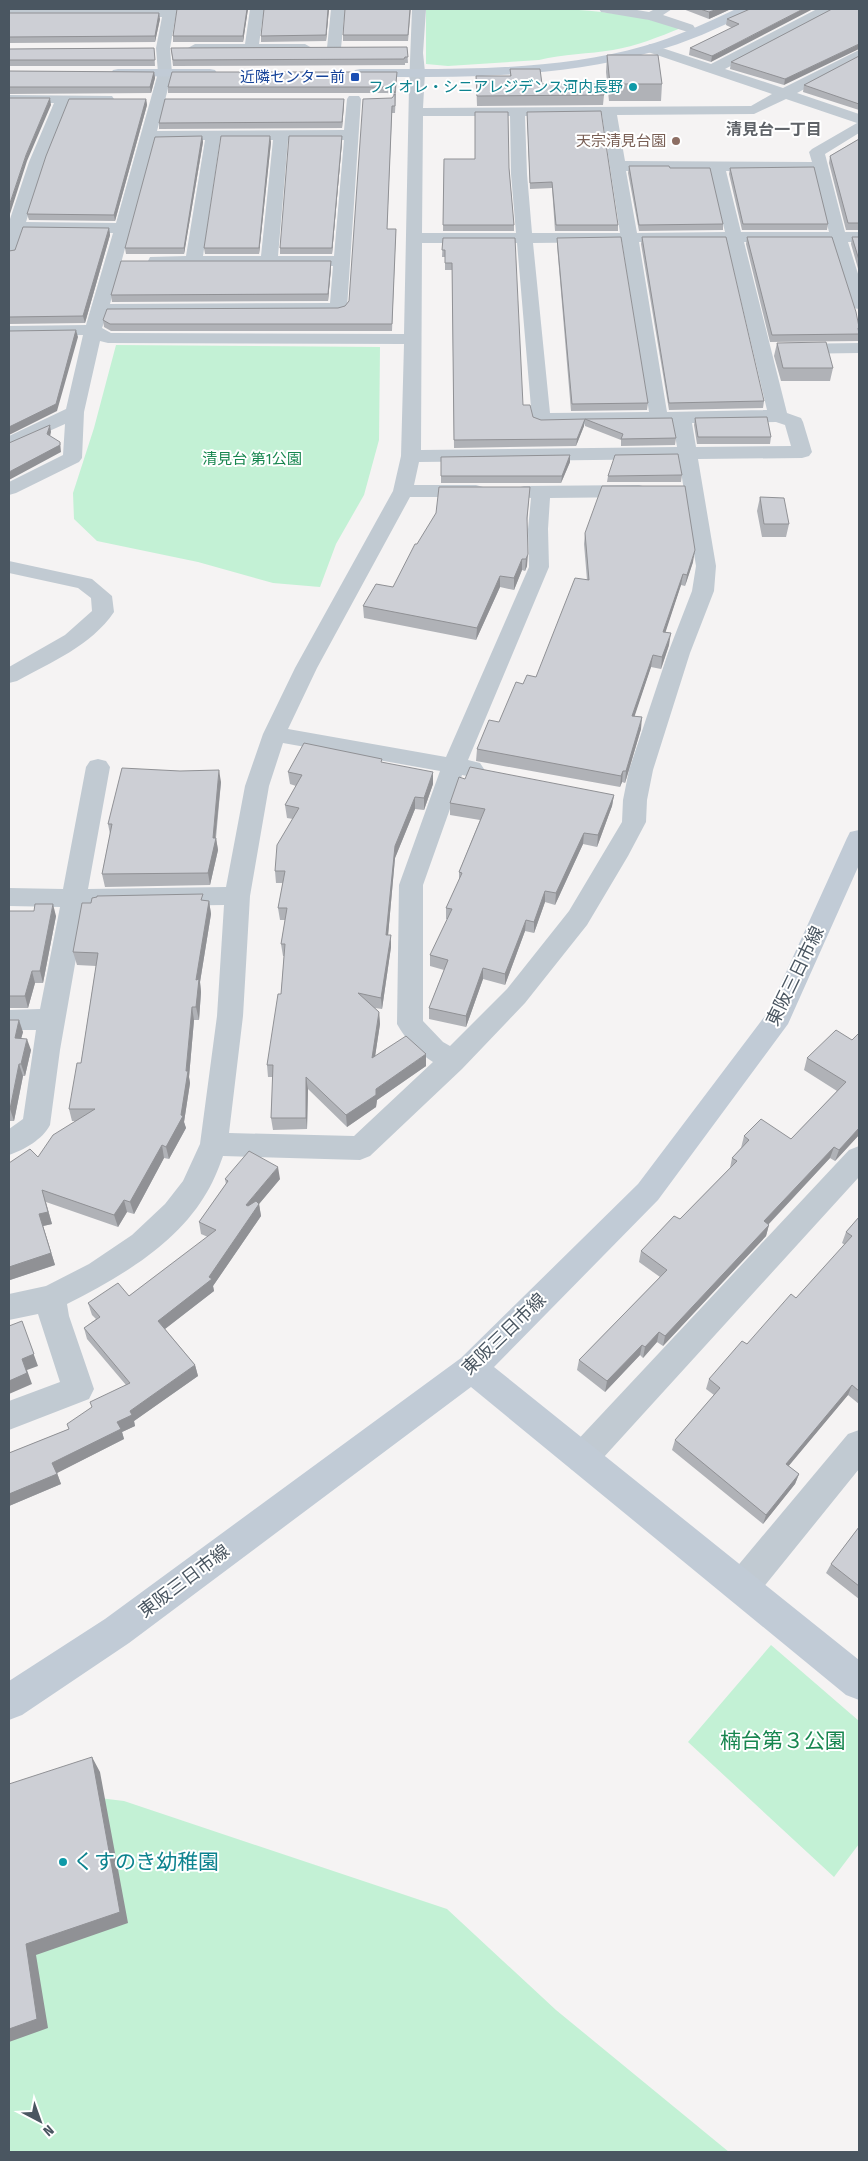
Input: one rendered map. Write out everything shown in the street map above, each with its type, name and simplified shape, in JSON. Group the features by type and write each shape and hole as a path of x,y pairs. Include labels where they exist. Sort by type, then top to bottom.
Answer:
{"street":[{"path":"252,47 257,9"},
{"path":"168,48 339,48 338,9"},
{"path":"9,1307 51,1298 100,1273 142,1244 175,1213 194,1190 214,1144 230,1016 237,896 257,786 274,734 306,668 403,491 411,456 419,9"},
{"path":"606,9 652,16 688,28"},
{"path":"652,16 665,9"},
{"path":"349,73 539,67 633,54 695,32 746,9"},
{"path":"711,70 827,9"},
{"path":"9,13 170,11 165,73 114,261 93,330 75,412 72,458 9,489"},
{"path":"402,48 417,47"},
{"path":"650,48 859,119"},
{"path":"416,112 754,110 859,54"},
{"path":"106,73 223,73"},
{"path":"9,252 13,227 37,162 64,99"},
{"path":"9,100 120,99"},
{"path":"100,309 338,308 350,163 349,99 370,99"},
{"path":"139,100 178,100"},
{"path":"411,456 802,452 794,422 778,416 541,419 519,174 517,112"},
{"path":"609,112 631,237 659,418"},
{"path":"859,127 817,152 838,236 857,287 859,304"},
{"path":"268,261 281,135"},
{"path":"149,136 351,135"},
{"path":"194,261 214,136"},
{"path":"617,166 717,168 820,167"},
{"path":"717,168 778,416"},
{"path":"13,227 122,228"},
{"path":"414,238 859,237"},
{"path":"114,261 342,261"},
{"path":"9,332 93,330 108,338 413,339"},
{"path":"763,350 859,348"},
{"path":"9,443 75,412"},
{"path":"214,1144 360,1148 452,1061 516,996 578,918 616,856 634,822 625,798 644,760 679,653 703,591 706,566 676,490 688,452 682,418"},
{"path":"403,491 541,492 676,490"},
{"path":"452,1061 433,1049 410,1024 411,885 454,766 539,567 538,529 541,492"},
{"path":"9,566 85,583 101,596 103,612 93,625 78,637 9,676"},
{"path":"274,734 492,773"},
{"path":"9,1144 36,1125 51,1019 98,767"},
{"name":"東阪三日市線","path":"9,1702 117,1631 472,1368 648,1192 779,1017 859,838"},
{"path":"9,897 237,896"},
{"path":"9,1020 51,1019"},
{"path":"582,1458 859,1158"},
{"path":"9,1415 78,1388 54,1316 51,1298"},
{"path":"472,1368 859,1682"},
{"path":"742,1587 859,1445"}],"green space":[{"path":"522,8 587,11 619,14 681,28 639,44 613,50 557,56 539,60 448,66 426,64 426,9"},
{"name":"清見台 第1公園","path":"116,345 380,347 379,440 364,495 336,544 320,587 273,583 198,562 97,541 74,519 73,493 94,428"},
{"name":"楠台第３公園","path":"771,1645 859,1721 859,1844 834,1877 688,1742"},
{"path":"9,1787 124,1801 447,1909 556,2010 729,2152 9,2152"}],"building":[{"path":"177,9 247,9 243,36 173,36"},
{"path":"264,9 328,9 326,35 261,36"},
{"path":"345,9 410,9 408,35 343,35"},
{"path":"700,9 718,9 709,12"},
{"path":"750,9 803,9 712,56 690,48 739,24 727,19"},
{"path":"832,9 859,9 859,44 785,79 731,62"},
{"path":"9,13 159,13 155,36 9,37"},
{"path":"407,47 408,57 404,59 173,60 171,48"},
{"path":"154,48 155,60 9,60 9,49"},
{"path":"607,55 658,55 662,84 610,84"},
{"path":"859,56 859,104 804,85"},
{"path":"510,69 540,69 542,84 603,84 604,95 477,96 476,76 511,76"},
{"path":"9,71 154,72 150,87 9,87"},
{"path":"172,72 397,72 395,93 392,88 387,87 168,87"},
{"path":"395,94 395,106 392,106 387,229 396,229 392,324 110,324 103,320 107,309 338,308 345,306 349,301 363,99 392,98"},
{"path":"9,98 50,98 26,155 9,206"},
{"path":"69,99 146,99 114,215 27,214 46,156"},
{"path":"165,99 344,99 342,122 159,123"},
{"path":"601,111 618,225 556,225 552,182 530,183 527,112"},
{"path":"475,112 508,112 509,168 514,225 443,225 444,159 475,159"},
{"path":"202,136 184,248 125,248 155,137"},
{"path":"221,136 270,136 259,248 204,248"},
{"path":"289,136 342,136 332,248 280,248"},
{"path":"859,139 859,223 848,223 830,156"},
{"path":"629,166 710,168 723,224 639,225"},
{"path":"814,167 828,224 743,224 730,168"},
{"path":"23,227 109,228 83,316 9,317 9,251 15,250"},
{"path":"621,237 648,403 572,404 557,238"},
{"path":"642,237 726,237 764,401 669,403"},
{"path":"747,237 832,237 856,312 859,334 772,335"},
{"path":"852,237 859,237 859,260"},
{"path":"443,238 515,238 523,405 530,405 533,417 541,420 585,419 577,439 454,440 452,263 445,263 445,250 442,250"},
{"path":"121,261 331,261 328,294 111,295"},
{"path":"76,330 56,404 9,427 9,331"},
{"path":"826,342 833,368 783,368 777,343"},
{"path":"767,417 771,437 698,437 695,418"},
{"path":"672,418 676,438 621,439 623,434 585,419"},
{"path":"50,425 47,434 60,442 60,445 9,472 9,443"},
{"path":"678,454 682,475 608,476 615,455"},
{"path":"570,455 562,476 441,476 441,457"},
{"path":"602,486 685,486 695,550 687,575 683,574 663,632 671,633 662,657 653,655 632,716 642,717 626,771 623,771 621,776 477,749 489,720 499,722 516,682 523,684 527,675 536,677 575,578 589,580 585,533"},
{"path":"439,487 530,487 527,518 528,554 526,559 522,559 514,578 500,576 477,628 363,606 376,584 393,587 415,544 417,544 436,513"},
{"path":"760,497 784,498 789,524 764,524"},
{"path":"304,743 382,759 381,762 433,772 424,798 415,797 395,846 386,935 391,935 381,998 358,993 379,1012 372,1058 406,1036 426,1054 376,1089 376,1095 346,1115 306,1077 306,1118 271,1118 273,1065 267,1065 278,994 281,994 285,944 281,944 287,908 278,908 285,871 275,871 277,845 299,808 285,805 302,775 288,772"},
{"path":"470,767 614,795 598,835 584,833 556,893 545,891 534,922 526,920 505,974 483,968 466,1016 429,1008 448,960 430,955 452,909 446,908 462,873 459,872 485,809 450,803 459,777 465,779"},
{"path":"122,768 180,771 219,770 213,838 216,838 208,873 102,874 112,824 108,824"},
{"path":"203,894 201,900 209,901 196,980 199,979 196,1007 192,1007 186,1071 188,1071 181,1115 183,1116 166,1147 162,1145 130,1202 124,1200 114,1215 42,1190 48,1212 39,1214 51,1253 9,1267 9,1163 30,1149 38,1157 53,1135 95,1109 69,1109 77,1063 81,1063 98,953 73,952 82,903 91,903 92,898 97,896"},
{"path":"35,904 53,904 40,971 32,971 25,996 9,996 9,911 34,911"},
{"path":"9,1020 19,1020 15,1038 27,1039 21,1064 19,1064 10,1109 9,1109"},
{"path":"836,1030 852,1040 859,1033 859,1128 839,1150 834,1147 764,1221 769,1225 665,1336 659,1332 645,1347 642,1345 607,1381 579,1360 667,1270 641,1251 674,1216 680,1219 737,1161 732,1158 749,1140 744,1136 761,1119 791,1139 846,1082 807,1058"},
{"path":"249,1151 278,1167 246,1205 248,1206 256,1201 259,1204 209,1277 212,1279 158,1321 195,1365 130,1411 132,1415 117,1422 121,1429 52,1463 57,1474 9,1494 9,1453 69,1429 67,1424 92,1407 90,1402 130,1383 84,1328 100,1317 88,1303 118,1283 129,1296 216,1230 199,1222 228,1181 225,1179"},
{"path":"859,1217 859,1391 852,1385 786,1464 799,1474 766,1515 675,1440 720,1388 709,1379 742,1341 747,1344 791,1294 796,1298 852,1236 846,1232"},
{"path":"22,1321 34,1354 22,1359 27,1373 9,1381 9,1326"},
{"path":"859,1527 859,1586 831,1564"},
{"name":"くすのき幼稚園","path":"92,1757 120,1912 26,1944 37,2019 9,2029 9,1784"}],"place":[{"name":"近隣センター前","path":"355,77"},
{"name":"フィオレ・シニアレジデンス河内長野","path":"633,87"},
{"name":"天宗清見台園","path":"676,141"},
{"name":"くすのき幼稚園","path":"63,1862"}],"district":[{"name":"清見台一丁目","path":"774,129"}]}
